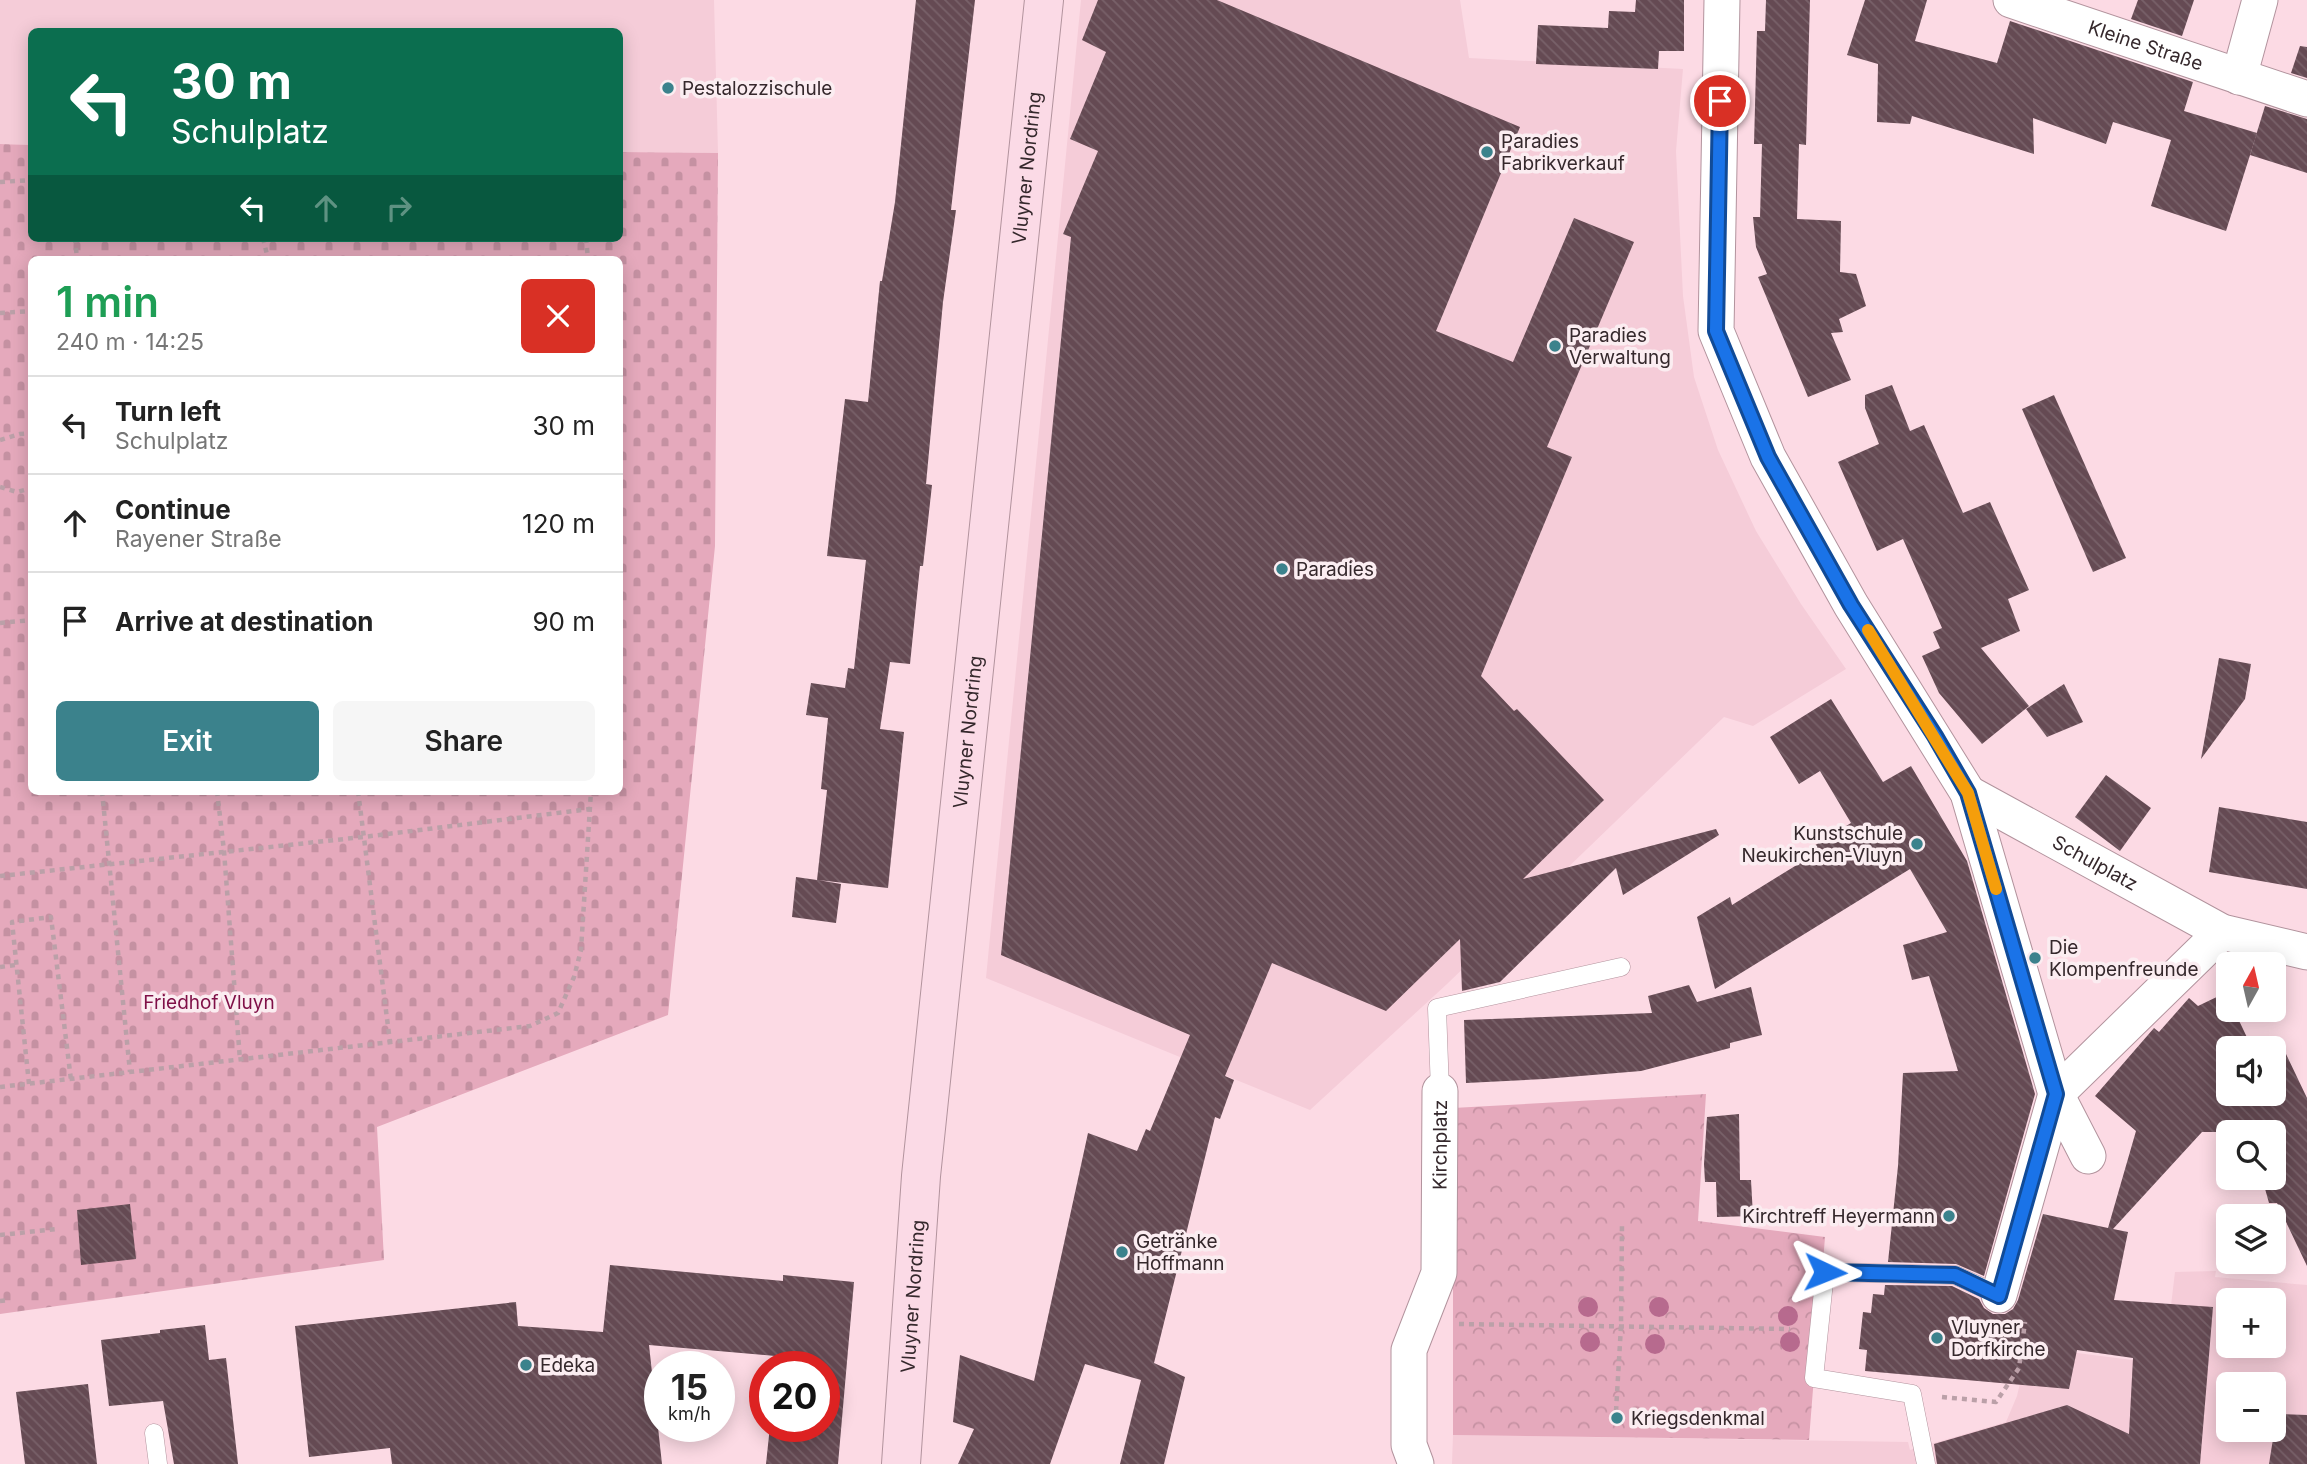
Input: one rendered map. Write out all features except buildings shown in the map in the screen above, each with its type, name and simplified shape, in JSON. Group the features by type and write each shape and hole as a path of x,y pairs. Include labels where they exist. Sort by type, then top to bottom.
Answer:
{"street":[{"name":"Vluyner Nordring","path":"901,1464 921,1176 1044,0"},
{"path":"1722,0 1716,331 1768,457 1851,605 1968,793 2056,1094 2088,1156"},
{"name":"Kleine Straße","path":"2011,0 2307,99"},
{"path":"2239,77 2260,0"},
{"name":"Schulplatz","path":"1968,793 2221,932 2307,953"},
{"path":"1999,1296 2056,1094 2221,932"},
{"name":"Kirchplatz","path":"1416,1464 1409,1446 1409,1350 1439,1273 1440,1091"}],"lane":[{"name":"Kirchplatz","path":"1440,1091 1437,1008 1621,967"},
{"path":"1926,1464 1912,1394 1814,1378 1825,1272 1955,1275 1999,1296"},
{"path":"155,1433 158,1464"}],"path":[{"path":"0,182 28,180"},
{"path":"0,313 28,311"},
{"path":"0,440 28,433"},
{"path":"0,487 17,492 28,489"},
{"path":"0,624 28,620"},
{"path":"102,795 130,1072"},
{"path":"217,795 240,1060"},
{"path":"358,795 390,1042"},
{"path":"0,1087 530,1026 558,1013 575,977 581,950 591,795"},
{"path":"0,876 363,837 590,809"},
{"path":"29,1084 12,922 51,917 71,1080"},
{"path":"0,967 16,965"},
{"path":"1616,1411 1621,1326 1622,1222"},
{"path":"0,1235 57,1229"},
{"path":"1912,1394 1996,1402 2019,1368 2025,1315 1999,1296"},
{"path":"0,1301 10,1300"},
{"path":"1420,1323 1819,1329"}],"shaded area":[{"name":"Pestalozzischule","path":"0,0 714,0 718,153 623,152 623,28 28,28 28,145 0,144"},
{"name":"Paradies","path":"1081,0 1460,0 1469,58 1683,69 1676,151 1683,296 1694,377 1718,450 1756,531 1801,604 1846,669 1753,726 1724,717 1447,984 1310,1110 986,978"},
{"path":"2216,1271 2215,1277 2307,1285 2307,1464 1452,1464 1453,1435 1908,1442 1910,1450 2006,1422 2017,1396 2031,1336 2077,1353 2164,1364 2175,1272"}],"green space":[{"name":"Friedhof Vluyn","path":"0,144 28,145 28,242 623,242 623,152 718,153 715,546 668,1015 377,1127 384,1260 0,1314"},
{"path":"1706,1094 1698,1221 1825,1237 1809,1440 1453,1435 1453,1108"}],"slow traffic":[{"path":"1868,630 1968,793 1996,889"}],"place":[{"name":"Pestalozzischule","path":"668,88"},
{"name":"Paradies Fabrikverkauf","path":"1487,152"},
{"name":"Paradies Verwaltung","path":"1555,346"},
{"name":"Paradies","path":"1282,569"},
{"name":"Kunstschule Neukirchen-Vluyn","path":"1917,844"},
{"name":"Die Klompenfreunde","path":"2035,958"},
{"name":"Kirchtreff Heyermann","path":"1949,1216"},
{"name":"Getränke Hoffmann","path":"1122,1252"},
{"name":"Vluyner Dorfkirche","path":"1937,1338"},
{"name":"Edeka","path":"526,1365"},
{"name":"Kriegsdenkmal","path":"1617,1418"}],"route":[{"path":"1720,101 1716,331 1768,457 1851,605 1968,793 2056,1094 1999,1296 1955,1275 1825,1272"}]}
